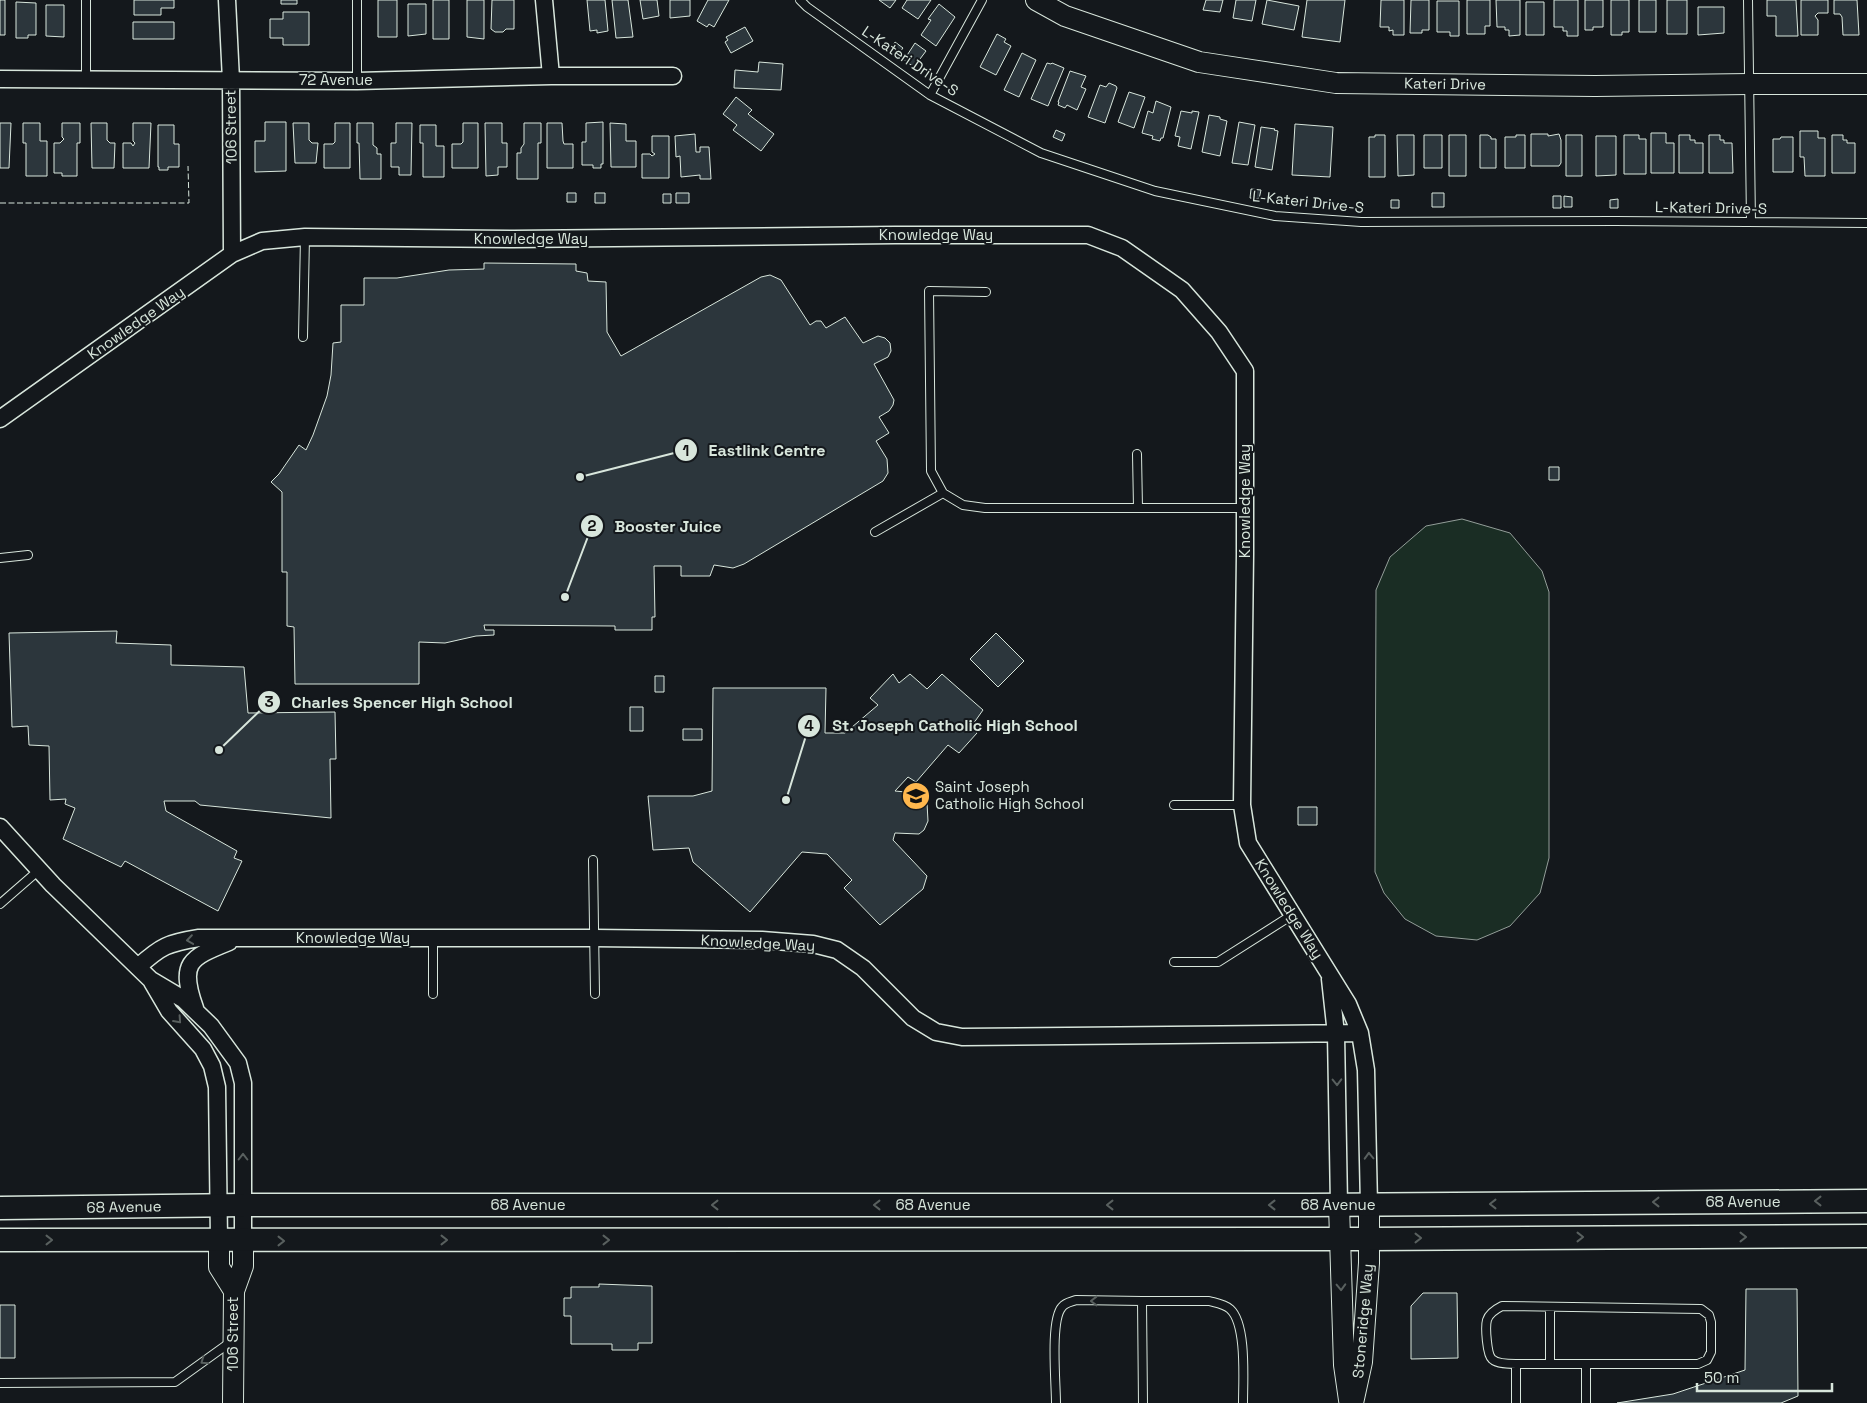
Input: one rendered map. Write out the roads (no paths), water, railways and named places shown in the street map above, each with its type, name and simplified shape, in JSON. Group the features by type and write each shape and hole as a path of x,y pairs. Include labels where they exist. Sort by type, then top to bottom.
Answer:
{"main road":[{"name":"68 Avenue","path":"0,1208 218,1206 1369,1205 1867,1201"},
{"path":"0,1240 1369,1239 1867,1236"}],"street":[{"name":"106 Street","path":"228,0 231,80 232,254"},
{"path":"544,0 551,76"},
{"name":"Kateri Drive","path":"1036,0 1065,16 1199,62 1336,83 1595,86 1867,84"},
{"name":"72 Avenue","path":"0,79 357,80 551,76 673,76"},
{"name":"Knowledge Way","path":"0,419 232,254 262,241 305,237 514,239 1088,235 1122,248 1182,290 1219,332 1244,371 1245,508 1242,805 1248,843 1348,1004 1360,1033 1366,1070 1369,1239"},
{"name":"Knowledge Way","path":"0,827 39,870 151,980 170,1011 203,1048 212,1066 217,1088 219,1240"},
{"name":"Knowledge Way","path":"138,967 156,951 169,944 199,938 433,937 762,940 813,944 837,950 863,968 913,1018 936,1032 962,1037 1360,1033"},
{"name":"Knowledge Way","path":"196,1011 187,983 188,970 201,953 238,938"},
{"name":"Knowledge Way","path":"1329,974 1336,1034 1339,1239"},
{"name":"Knowledge Way","path":"151,980 183,998 211,1026 238,1063 242,1083 243,1240"},
{"name":"Stoneridge Way","path":"1339,1239 1344,1365 1352,1403"},
{"name":"Stoneridge Way","path":"1352,1403 1362,1362 1369,1239"},
{"name":"106 Street","path":"219,1240 219,1267 234,1291 233,1403"},
{"path":"234,1291 243,1266 243,1240"}],"lane":[{"path":"86,0 86,79"},
{"path":"357,0 357,80"},
{"name":"L-Kateri Drive-S","path":"800,0 807,7 930,95 1042,153 1155,191 1275,216 1361,222 1867,223"},
{"path":"930,95 982,0"},
{"path":"1748,0 1752,222"},
{"path":"303,337 305,237"},
{"path":"986,292 929,291 931,471 943,493 963,505 985,508 1245,508"},
{"path":"1137,454 1138,508"},
{"path":"875,532 943,493"},
{"path":"0,558 28,555"},
{"path":"1174,805 1242,805"},
{"path":"593,860 595,994"},
{"path":"0,904 39,870"},
{"path":"1174,962 1218,962 1292,915"},
{"path":"433,937 433,994"},
{"path":"1056,1403 1055,1327 1061,1308 1067,1302 1076,1300 1208,1301 1219,1303 1230,1309 1237,1318 1241,1332 1243,1403"},
{"path":"1142,1301 1143,1403"},
{"path":"1502,1306 1550,1307 1701,1309 1709,1315 1711,1322 1711,1352 1706,1360 1698,1364 1516,1364 1500,1363 1492,1360 1488,1353 1487,1319 1493,1311 1502,1306"},
{"path":"1550,1307 1550,1364"},
{"path":"0,1383 175,1382 234,1340"},
{"path":"1516,1364 1516,1403"},
{"path":"1586,1364 1586,1403"}],"place":[{"name":"Eastlink Centre","path":"580,477"},
{"name":"Booster Juice","path":"565,597"},
{"name":"Charles Spencer High School","path":"219,750"},
{"name":"Saint Joseph Catholic High School","path":"916,796"},
{"name":"St. Joseph Catholic High School","path":"786,800"}]}
